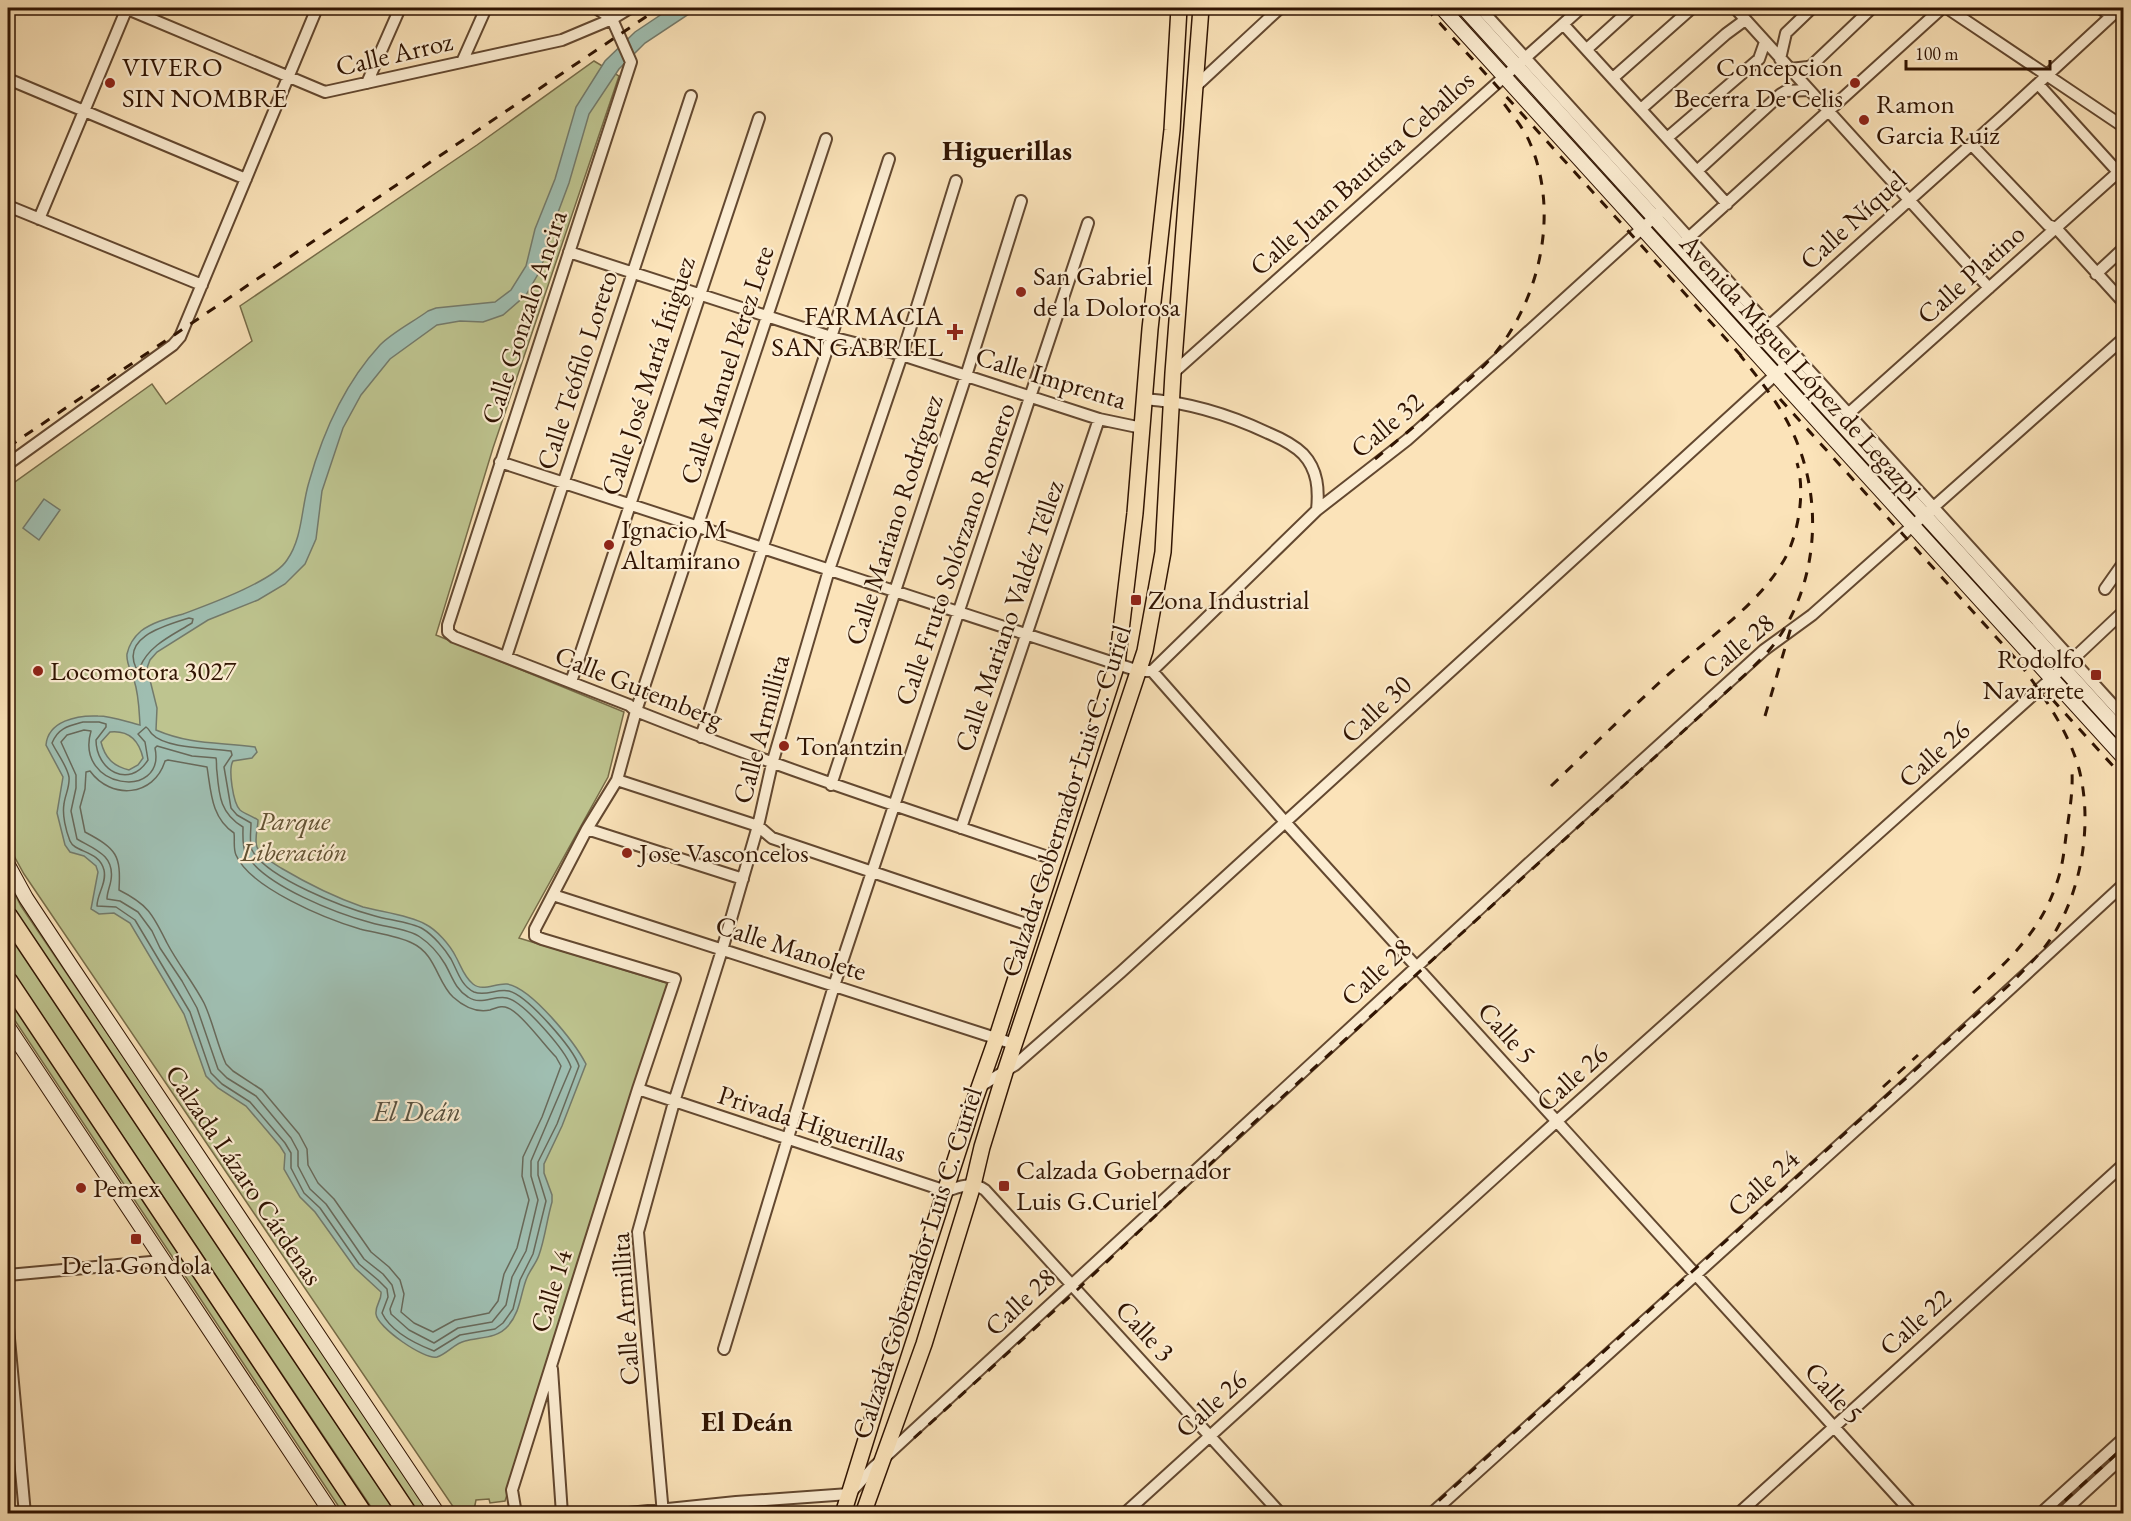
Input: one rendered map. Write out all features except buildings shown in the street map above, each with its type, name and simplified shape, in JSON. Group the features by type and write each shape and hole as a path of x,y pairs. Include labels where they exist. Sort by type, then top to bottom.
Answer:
{"highway":[{"name":"Calzada Lázaro Cárdenas","path":"8,916 408,1514"},
{"path":"8,981 363,1514"}],"main road":[{"name":"Calzada Gobernador Luis C. Curiel","path":"843,1514 889,1365 1117,664 1134,524 1150,329 1172,130 1179,8"},
{"name":"Calzada Gobernador Luis C. Curiel","path":"863,1514 924,1344 1014,1044 1145,671 1163,552 1171,401 1201,8"},
{"name":"Avenida Miguel López de Legazpi","path":"1442,8 2124,758"},
{"name":"Avenida Miguel López de Legazpi","path":"1464,8 1521,62 2067,664 2124,735"},
{"name":"Calzada Lázaro Cárdenas","path":"8,865 26,898 69,963 438,1514"},
{"path":"8,1028 332,1514"}],"street":[{"path":"39,219 126,8"},
{"name":"Calle Arroz","path":"126,8 325,92 562,40 612,19 630,8"},
{"path":"8,464 173,345 180,337 317,8"},
{"path":"367,82 400,8"},
{"path":"462,62 486,8"},
{"path":"596,8 612,19"},
{"path":"1196,86 1280,8"},
{"name":"Avenida Miguel López de Legazpi","path":"1480,8 1521,62"},
{"name":"Calle Juan Bautista Ceballos","path":"1173,373 1581,8"},
{"path":"1588,48 1632,8"},
{"path":"1613,78 1692,8"},
{"path":"1735,8 1989,288"},
{"path":"1780,59 1786,33 1812,8"},
{"path":"1790,69 1812,65 1872,8"},
{"path":"1669,256 1944,8 2124,128"},
{"path":"2100,8 2112,15"},
{"name":"Calle Níquel","path":"1769,326 2120,8"},
{"name":"Calle Gonzalo Ancira","path":"448,632 448,625 500,462 631,62 612,19"},
{"path":"1641,109 1745,20"},
{"path":"1563,24 1588,48 1727,204"},
{"path":"1667,138 1759,59 1765,42"},
{"path":"8,79 246,179"},
{"path":"2038,84 2121,170"},
{"path":"1697,171 1781,94 1786,91 1809,90"},
{"name":"Calle Teófilo Loreto","path":"506,657 691,96"},
{"name":"Calle José María Íñiguez","path":"571,682 759,118"},
{"name":"Calle Manuel Pérez Lete","path":"535,936 535,928 587,829 617,780 636,711 826,139"},
{"path":"1971,144 2048,225 2056,228 2124,303"},
{"path":"701,737 889,159"},
{"name":"Calle Platino","path":"1848,414 2121,170"},
{"name":"Calle Armillita","path":"663,1511 638,1232 674,1102 743,879 772,764 829,570 902,356 956,181"},
{"name":"Calle Mariano Rodríguez","path":"831,785 966,376 1021,201"},
{"path":"8,206 202,285"},
{"name":"Calle 32","path":"1145,671 1317,510 1407,440 1515,345 1658,213"},
{"name":"Calle Fruto Solórzano Romero","path":"724,1349 834,986 1088,223"},
{"name":"Avenida Miguel López de Legazpi","path":"1684,242 1769,326 1791,360 1848,414 1929,512"},
{"path":"2096,274 2124,248"},
{"name":"Calle Imprenta","path":"569,252 831,337 902,356 1099,419 1142,429"},
{"name":"Calle 28","path":"849,1494 880,1462 1416,966 1764,650 1812,615 2124,338"},
{"name":"Calle 30","path":"979,1087 1005,1072 1121,972 1791,360"},
{"path":"1144,399 1171,401 1220,412 1290,444 1303,454 1316,476 1319,491 1317,510"},
{"name":"Calle Mariano Valdéz Téllez","path":"961,828 1099,419"},
{"path":"500,462 1117,664 1145,671"},
{"path":"2105,589 2124,562"},
{"name":"Calle 26","path":"1124,1514 2124,611"},
{"name":"Calle Gutemberg","path":"448,632 454,637 630,705 636,711 772,764 1054,859"},
{"name":"Avenida Miguel López de Legazpi","path":"2067,664 2124,717"},
{"name":"Calle 5","path":"1145,671 1286,823 1912,1514"},
{"path":"617,780 758,826 772,838 1032,926"},
{"path":"587,829 743,879"},
{"name":"Calle 24","path":"1431,1514 1909,1082 2124,884"},
{"name":"Calle Manolete","path":"553,895 1014,1044"},
{"name":"Calle 14","path":"535,936 675,979 552,1362 562,1514"},
{"name":"Privada Higuerillas","path":"638,1089 946,1191"},
{"name":"Calle 22","path":"1738,1514 2124,1164"},
{"path":"946,1191 973,1185"},
{"name":"Calle 3","path":"973,1185 985,1190 1281,1514"},
{"path":"8,1275 162,1261"},
{"path":"8,1328 25,1514"},
{"path":"516,1514 512,1490 552,1362"},
{"path":"2040,1514 2124,1438"},
{"path":"2061,1514 2124,1456"},
{"path":"619,1514 736,1502 849,1494"}],"green space":[{"name":"Parque Liberación","path":"594,61 619,76 493,448 436,635 624,712 608,777 519,938 670,984 505,1501 490,1503 489,1499 476,1500 474,1510 456,1511 24,874 8,845 8,487 152,384 166,404 252,341 240,306 477,145"},
{"path":"8,881 21,906 432,1513 418,1513 13,912 8,901"},
{"path":"8,928 401,1513 375,1513 8,965"},
{"path":"8,988 358,1513 343,1513 8,1010"}],"water":[{"name":"El Deán","path":"671,8 698,8 645,43 619,69 589,114 541,269 526,295 503,315 483,322 460,321 437,325 390,359 361,395 343,428 322,491 316,539 305,564 285,584 258,600 208,620 157,652 147,668 157,708 156,730 193,741 255,747 257,752 252,758 233,761 231,778 237,806 258,820 256,844 264,856 281,868 342,899 363,907 411,918 430,927 447,943 465,975 473,984 485,987 507,984 528,995 563,1031 586,1064 562,1126 544,1164 544,1173 552,1195 552,1202 539,1255 527,1277 515,1315 508,1326 499,1333 461,1342 441,1356 431,1357 402,1342 378,1320 376,1311 381,1292 355,1268 315,1212 300,1197 284,1169 285,1154 280,1146 246,1106 218,1088 206,1076 184,1014 130,923 114,913 99,914 91,909 98,872 96,866 84,856 70,852 65,845 57,813 63,777 46,745 52,730 73,718 103,716 140,725 137,691 127,658 129,647 136,636 156,623 208,605 255,584 280,568 287,560 299,532 306,492 321,445 336,409 367,360 385,340 428,311 436,308 495,302 511,290 526,266 535,229 555,179 576,107 605,61 635,32","holes":["110,732 117,732 132,738 139,746 143,758 138,765 129,770 110,760 101,742"]},
{"path":"44,499 60,510 39,540 23,528"}],"railway":[{"path":"8,447 659,8"},
{"path":"1426,8 1746,361"},
{"path":"1375,459 1488,362 1509,334 1533,283 1544,226 1539,170 1527,137 1502,101"},
{"path":"914,1438 1077,1290 1246,1130 1747,673 1775,643 1790,619 1801,594 1808,567 1812,539 1809,484 1802,457 1787,421 1740,355"},
{"path":"1780,399 2026,670"},
{"path":"1551,786 1680,664 1735,618 1771,579 1787,555 1799,516 1801,488 1797,463"},
{"path":"1765,716 1792,624"},
{"path":"1424,1514 2009,985 2052,937 2071,899 2082,856 2085,833 2083,790 2079,769 2069,741 2047,702 2021,665"},
{"path":"2052,699 2124,778"},
{"path":"1973,993 2022,945 2049,902 2063,861 2072,772"},
{"path":"1883,1087 1918,1055"},
{"path":"2050,1514 2124,1447"}],"place":[{"name":"VIVERO SIN NOMBRE","path":"110,83"},
{"name":"Concepcion Becerra De Celis","path":"1855,83"},
{"name":"Ramon Garcia Ruiz","path":"1864,120"},
{"name":"San Gabriel de la Dolorosa","path":"1021,292"},
{"name":"FARMACIA SAN GABRIEL","path":"955,332"},
{"name":"Ignacio M Altamirano","path":"609,545"},
{"name":"Zona Industrial","path":"1136,600"},
{"name":"Locomotora 3027","path":"38,671"},
{"name":"Rodolfo Navarrete","path":"2096,675"},
{"name":"Tonantzin","path":"784,746"},
{"name":"Jose Vasconcelos","path":"627,853"},
{"name":"Calzada Gobernador Luis G.Curiel","path":"1004,1186"},
{"name":"Pemex","path":"81,1188"},
{"name":"De la Gondola","path":"136,1239"}],"district":[{"name":"Higuerillas","path":"1007,150"},
{"name":"El Deán","path":"747,1421"}]}
